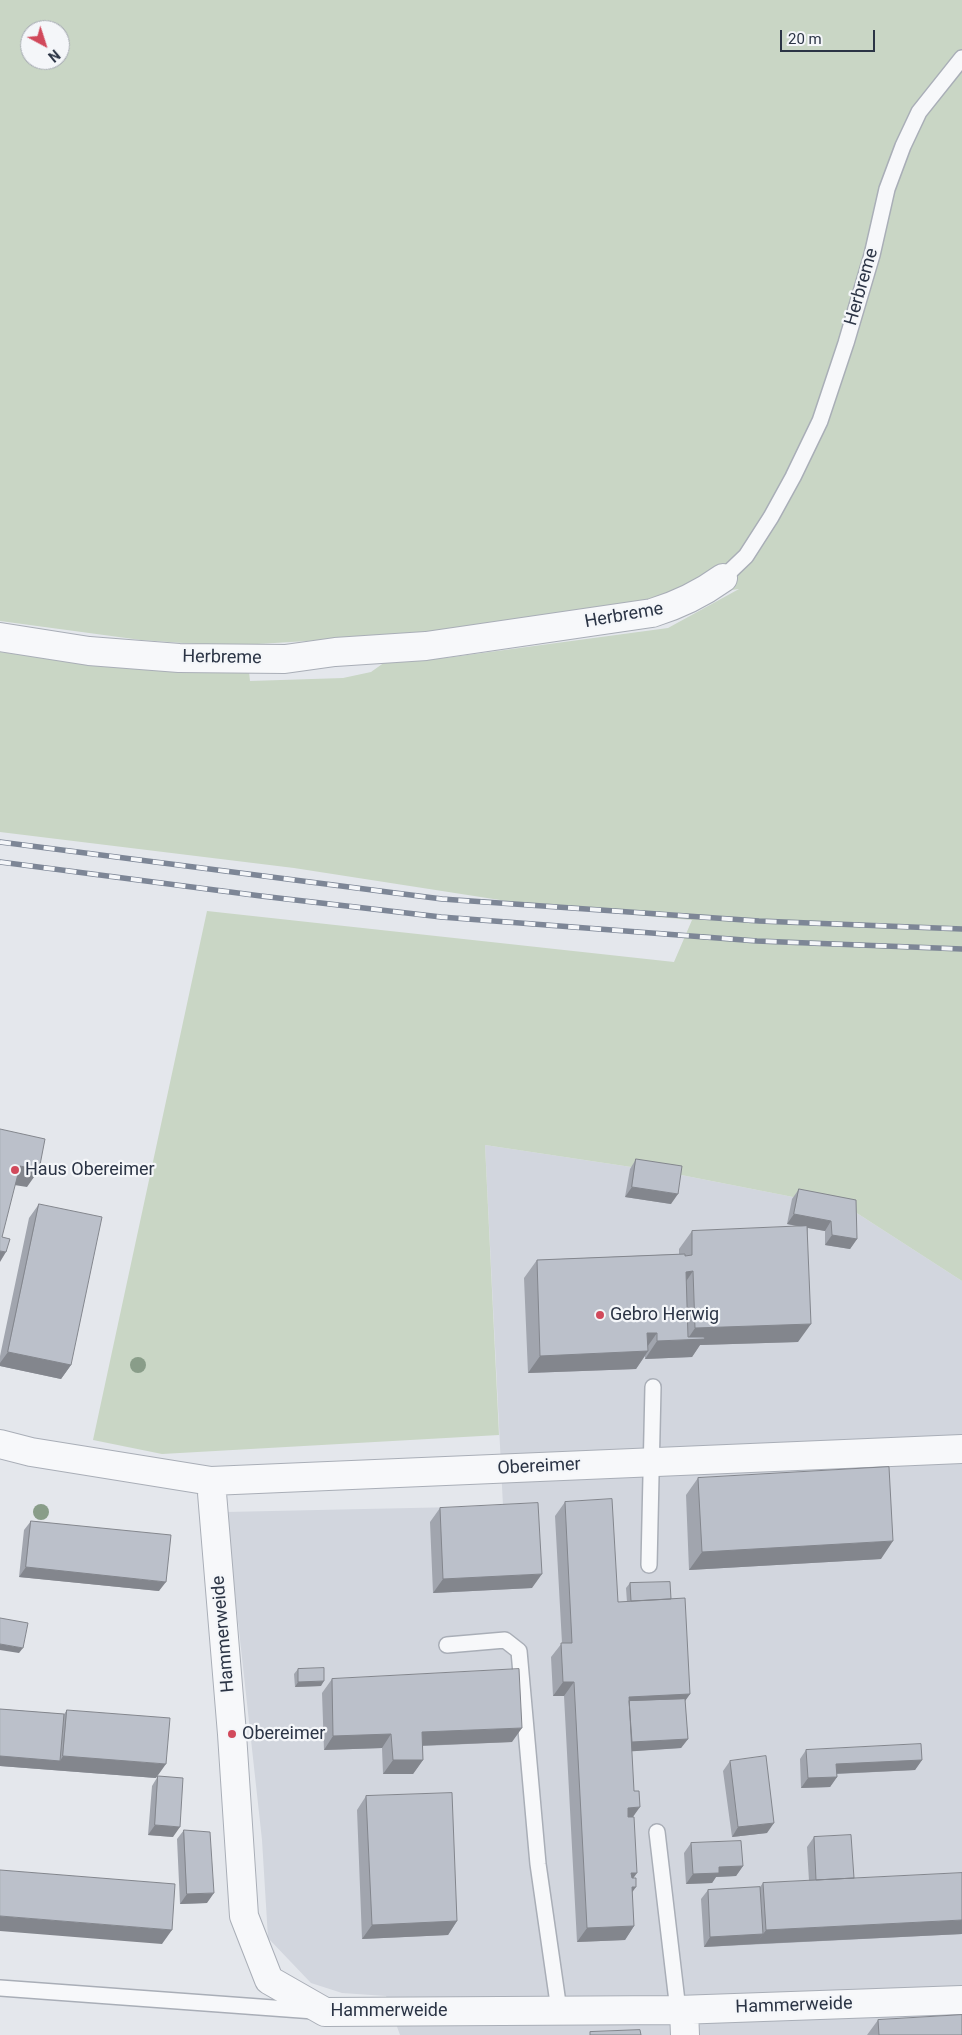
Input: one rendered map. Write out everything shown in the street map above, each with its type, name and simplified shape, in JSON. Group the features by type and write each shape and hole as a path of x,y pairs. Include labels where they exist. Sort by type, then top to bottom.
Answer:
{"street":[{"name":"Herbreme","path":"0,637 89,651 179,658 285,659 334,652 426,646 652,613 679,605 706,591 723,578"},
{"name":"Obereimer","path":"0,1444 31,1452 211,1481 962,1448"},
{"name":"Hammerweide","path":"211,1481 232,1734 244,1916 269,1980 326,2012 559,2010 682,2018 962,2000"}],"lane":[{"name":"Herbreme","path":"723,578 746,556 771,517 820,421 872,255 887,189 903,146 919,112 962,58"},
{"path":"648,1565 653,1386"},
{"path":"447,1645 505,1640 519,1651 538,1864 559,2010"},
{"path":"657,1832 682,2018"},
{"path":"0,1988 326,2012"}],"shaded area":[{"path":"485,1145 671,1173 849,1208 962,1281 962,2035 400,2035 386,1996 342,1993 311,1983 268,1938 262,1840 226,1512 503,1506"}],"green space":[{"path":"0,0 962,0 962,1281 849,1208 671,1173 485,1145 499,1435 162,1454 93,1440 207,911 674,962 692,920 545,907 294,868 0,832 0,652 104,666 175,672 249,672 250,681 343,678 371,672 385,662 445,658 668,628 739,589 406,635 225,646 141,640 0,621"}],"building":[{"path":"0,1129 45,1139 39,1170 20,1166 2,1237 10,1239 6,1252 0,1251"},
{"path":"636,1159 682,1166 678,1194 632,1187"},
{"path":"799,1189 856,1200 857,1239 832,1235 831,1221 794,1214"},
{"path":"39,1204 102,1217 71,1365 8,1352"},
{"name":"Gebro Herwig","path":"807,1226 811,1324 695,1328 693,1271 686,1272 688,1337 704,1337 705,1339 657,1341 657,1333 647,1333 648,1351 540,1356 537,1260 685,1254 685,1256 692,1255 692,1231"},
{"path":"889,1467 893,1541 702,1552 698,1478"},
{"path":"612,1499 618,1602 685,1598 690,1694 629,1697 634,1791 639,1791 640,1807 628,1808 628,1817 634,1817 637,1873 631,1873 632,1878 636,1878 636,1887 632,1887 634,1926 587,1928 574,1682 563,1682 561,1643 572,1643 565,1502"},
{"path":"538,1503 542,1574 443,1579 440,1508"},
{"path":"31,1521 171,1535 166,1582 26,1567"},
{"path":"670,1582 671,1599 631,1601 630,1583"},
{"path":"0,1618 28,1623 23,1648 0,1644"},
{"path":"324,1668 324,1681 298,1682 298,1669"},
{"path":"519,1669 522,1728 422,1732 423,1760 393,1760 391,1734 333,1736 332,1679"},
{"path":"685,1699 688,1739 632,1742 629,1701"},
{"path":"0,1709 64,1714 60,1761 0,1756"},
{"path":"67,1710 170,1718 166,1764 63,1756"},
{"path":"921,1744 922,1760 836,1764 837,1777 808,1778 806,1750"},
{"path":"766,1756 774,1823 738,1827 730,1761"},
{"path":"158,1776 183,1778 180,1827 155,1825"},
{"path":"452,1793 457,1921 372,1925 366,1796"},
{"path":"184,1830 210,1832 214,1893 187,1894"},
{"path":"851,1835 854,1878 816,1880 814,1837"},
{"path":"741,1841 743,1866 719,1867 719,1873 693,1874 691,1843"},
{"path":"0,1870 175,1884 172,1930 0,1916"},
{"path":"962,1873 962,1920 766,1930 763,1883"},
{"path":"760,1887 763,1934 710,1937 708,1890"},
{"path":"962,2015 962,2035 879,2035 878,2020"},
{"path":"640,2030 641,2035 590,2035 590,2032"}],"railway":[{"path":"0,842 442,899 759,921 962,929"},
{"path":"0,862 441,917 757,941 962,949"}],"place":[{"name":"Haus Obereimer","path":"15,1170"},
{"name":"Gebro Herwig","path":"600,1315"},
{"name":"Obereimer","path":"232,1734"}]}
